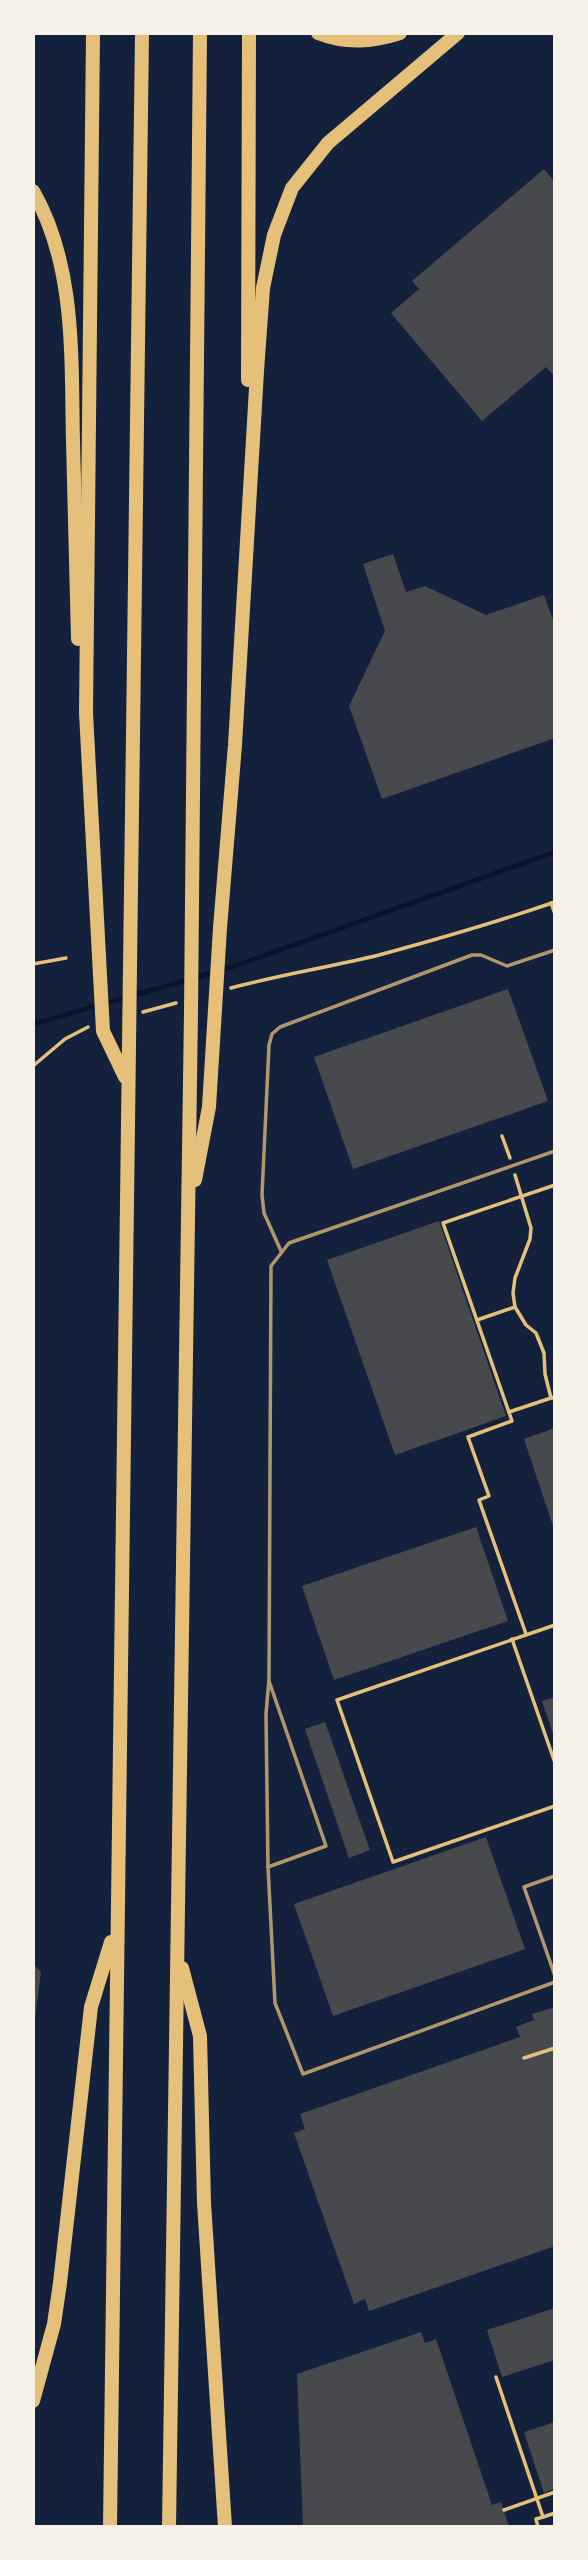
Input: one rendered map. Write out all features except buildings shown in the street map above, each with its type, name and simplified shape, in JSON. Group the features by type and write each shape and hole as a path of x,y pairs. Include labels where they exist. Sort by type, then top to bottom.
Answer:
{"highway":[{"path":"93,33 86,713 103,1031 128,1082"},
{"path":"110,2527 142,33"},
{"path":"169,2527 191,1012 200,33"},
{"path":"247,529 249,33"},
{"path":"318,33 336,40 350,41 378,40 400,33"},
{"path":"188,1214 209,1107 235,745 263,288 274,235 292,188 328,143 458,33"},
{"path":"33,191 52,230 67,297 71,347 79,666 86,713"},
{"path":"33,2402 51,2335 60,2283 91,2007 116,1924"},
{"path":"177,1949 200,2036 204,2203 225,2527"}],"lane":[{"path":"281,1251 264,1213 262,1195 269,1045 272,1034 280,1027 472,956 481,955 507,965 555,950"},
{"path":"555,1151 289,1243 271,1266 267,1714 268,1867 275,2003 303,2074 555,1982"},
{"path":"268,1867 326,1846 269,1679"},
{"path":"555,1876 524,1887 555,1976"}],"path":[{"path":"379,954 492,924 553,902 555,914"},
{"path":"33,964 66,958"},
{"path":"502,1136 531,1228 530,1239 515,1278 515,1307 526,1325 536,1333 544,1353 545,1374 553,1397 509,1412"},
{"path":"526,1634 479,1500 489,1496 468,1437 512,1422 443,1223 555,1185"},
{"path":"477,1320 515,1307"},
{"path":"555,1625 337,1700 393,1862 555,1806"},
{"path":"512,1639 555,1763"},
{"path":"524,2058 555,2048"},
{"path":"496,2377 543,2517"},
{"path":"504,2510 555,2492"},
{"path":"538,2527 536,2519 555,2513"}],"waterway":[{"path":"33,1024 229,968 555,852"}]}
